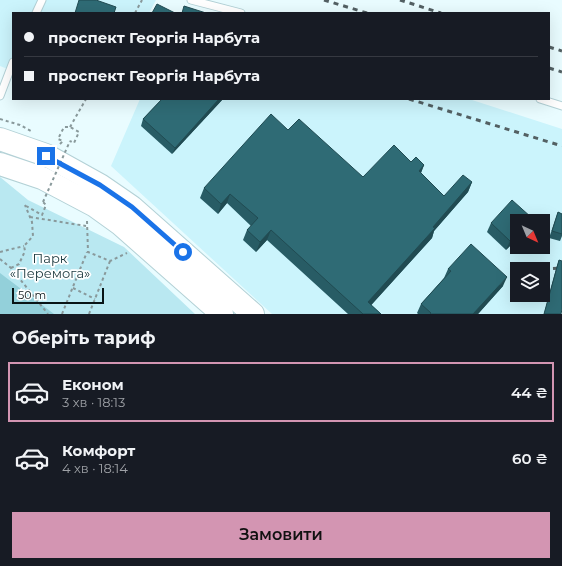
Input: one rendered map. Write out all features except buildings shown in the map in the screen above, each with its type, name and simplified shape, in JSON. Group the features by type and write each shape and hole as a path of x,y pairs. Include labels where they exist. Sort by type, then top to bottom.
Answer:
{"main road":[{"path":"0,139 46,156 100,185 132,207 207,269 253,314"},
{"path":"0,164 42,178 95,206 120,224 222,314"}],"lane":[{"path":"36,12 42,0"},
{"path":"191,0 237,12"},
{"path":"0,96 12,65"},
{"path":"543,100 562,106"}],"path":[{"path":"136,12 142,0"},
{"path":"70,128 85,100"},
{"path":"0,252 24,246 33,236 32,222 25,205 42,215 46,205 43,202 70,141 74,143 79,132 64,127 58,139 63,141"},
{"path":"30,217 86,226"},
{"path":"62,314 88,252 86,226 87,219"},
{"path":"11,268 19,264 25,252 24,246"},
{"path":"88,252 110,260 129,252"},
{"path":"0,259 11,268 48,314"},
{"path":"89,314 110,260"},
{"path":"73,288 95,299"}],"shaded area":[{"path":"0,0 156,0 150,12 12,12 12,71 0,66"},
{"path":"140,100 472,100 562,129 562,306 560,314 272,314 111,166"},
{"path":"0,273 54,314 0,314"}],"green space":[{"name":"Парк «Перемога»","path":"0,177 28,200 124,247 195,314 0,314"}],"railway":[{"path":"324,0 364,12"},
{"path":"400,0 438,12"},
{"path":"550,47 562,51"},
{"path":"550,68 562,72"},
{"path":"412,100 562,146"},
{"path":"550,269 562,268"}],"route":[{"path":"46,156 100,185 132,207 183,252"}]}
